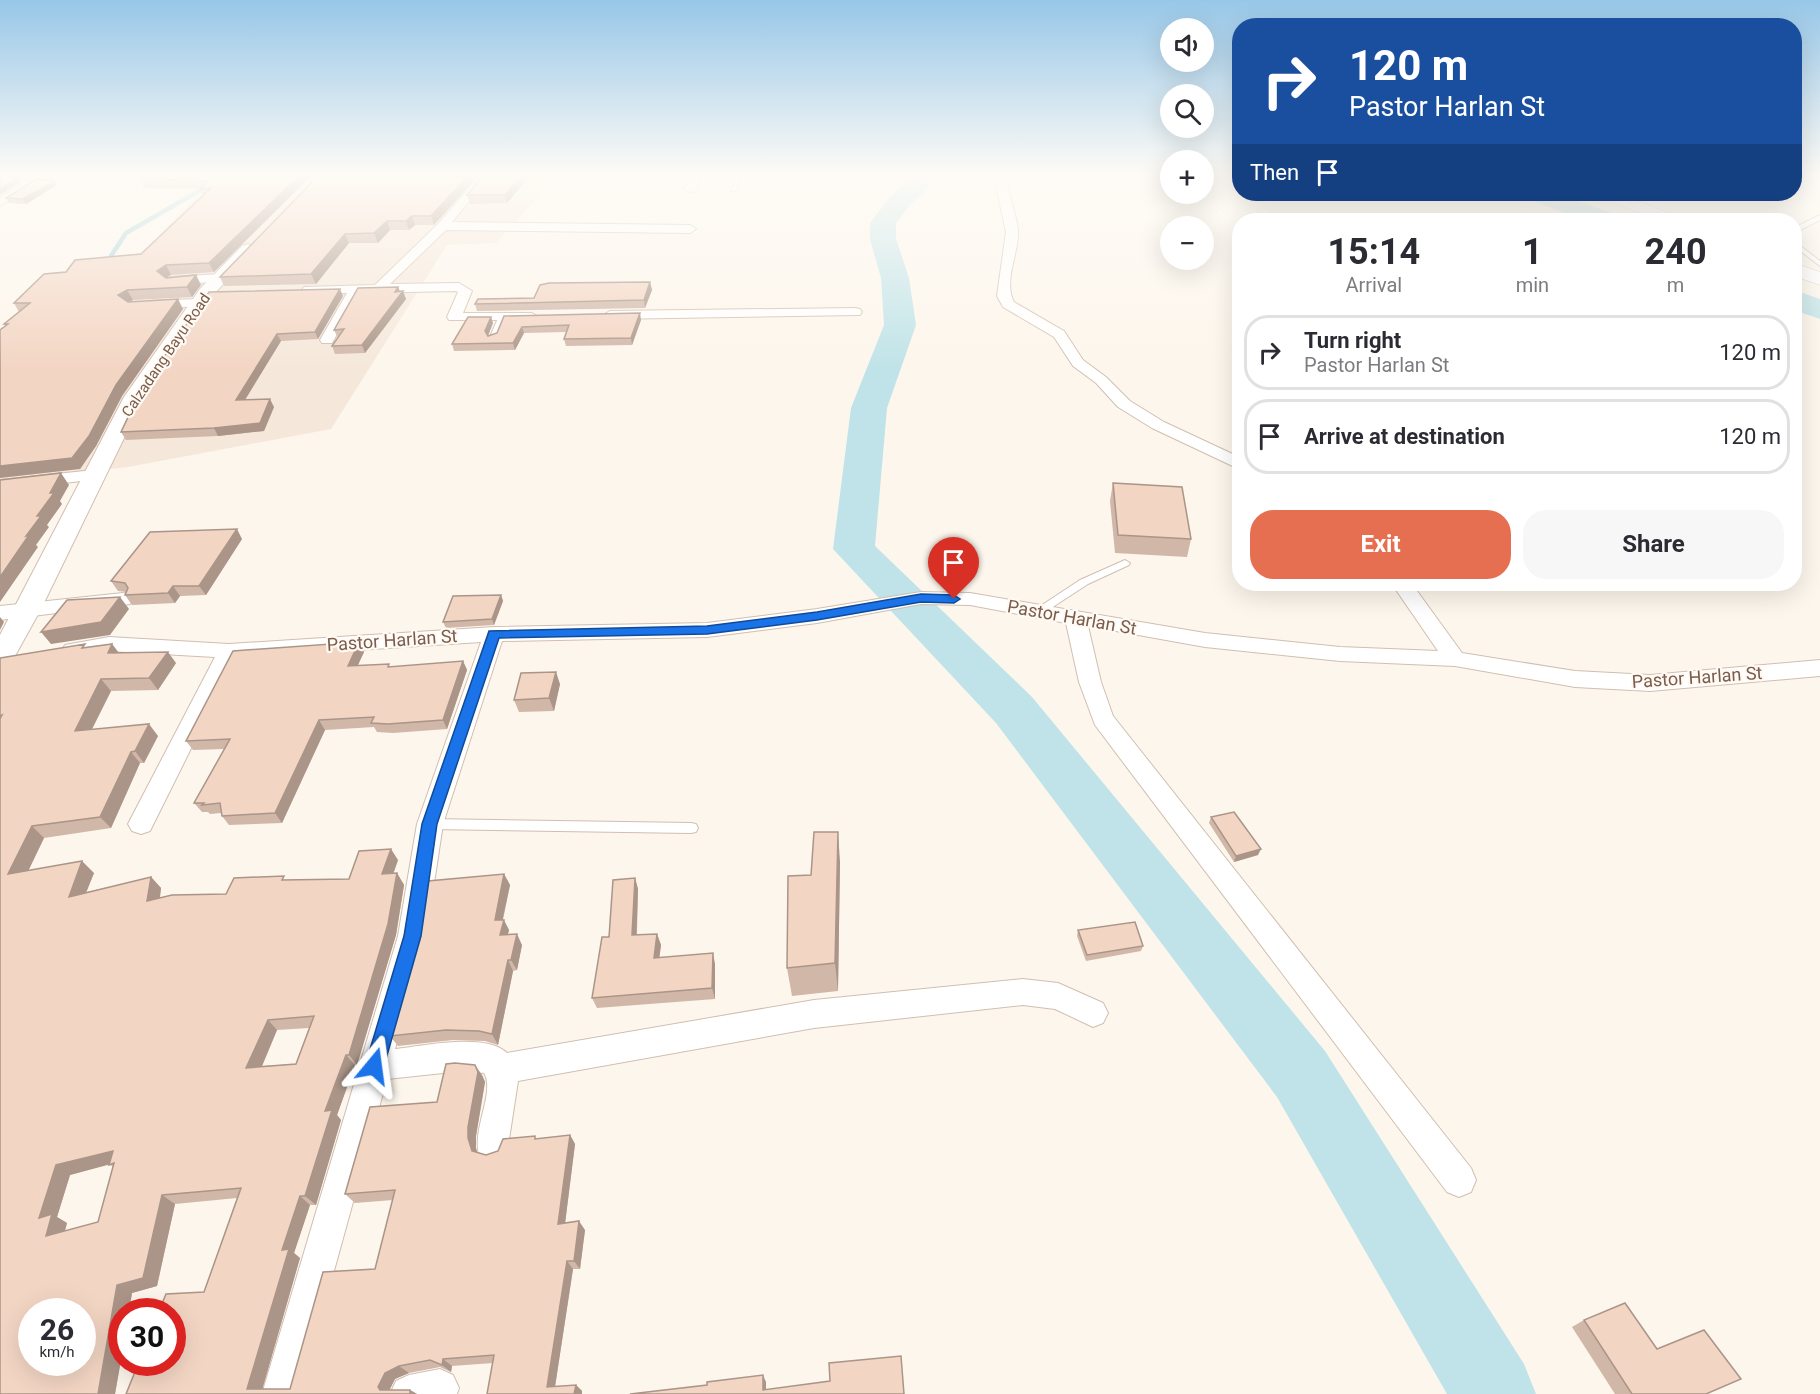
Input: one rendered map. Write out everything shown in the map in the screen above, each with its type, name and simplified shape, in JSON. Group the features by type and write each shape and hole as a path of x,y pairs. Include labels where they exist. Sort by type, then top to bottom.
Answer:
{"main road":[{"path":"1802,272 1820,279"}],"street":[{"name":"Calzadang Bayu Road","path":"0,660 134,397 202,298 224,285 256,241"},
{"path":"379,288 427,241"},
{"path":"1011,241 1004,288 1004,296 1008,304 1059,334 1078,363 1101,380 1124,404 1158,425 1232,461"},
{"path":"171,281 224,285"},
{"path":"298,291 459,287 465,291 454,317 548,317"},
{"path":"327,340 356,289"},
{"path":"133,306 202,298"},
{"path":"593,315 855,312"},
{"path":"0,484 94,475"},
{"path":"1407,591 1455,659"},
{"path":"0,613 123,598"},
{"name":"Pastor Harlan St","path":"55,653 110,644 229,651 494,634 707,630 817,616 921,598 970,599 1076,619 1216,641 1340,654 1455,659 1575,679 1650,683 1820,668"},
{"path":"1076,619 1090,682 1103,719 1459,1180"},
{"path":"280,1394 412,936 430,824 494,634"},
{"path":"141,824 229,651"},
{"path":"0,660 22,658"},
{"path":"501,1069 814,1014 1023,992 1059,996 1093,1013"},
{"path":"374,1066 462,1056 492,1059 501,1069 503,1084 492,1146"}],"lane":[{"path":"1802,249 1820,264"},
{"path":"493,339 502,318"},
{"path":"1038,611 1084,582 1125,563"},
{"path":"430,824 692,828"}],"shaded area":[{"path":"154,241 498,241 496,243 447,245 331,429 128,467 0,482 0,341 93,306"}],"building":[{"path":"155,241 232,241 209,263 166,265 157,271 166,278 196,275 187,287 127,290 118,295 128,302 178,299 116,385 89,436 72,458 0,466 0,330 30,303 14,303 44,274 66,272 75,260 141,254"},
{"path":"255,241 339,241 311,274 220,277"},
{"path":"650,282 644,300 475,304 478,299 534,298 540,285 549,283"},
{"path":"398,287 395,292 403,291 362,345 332,346 344,329 334,330 358,288"},
{"path":"340,289 315,332 277,334 236,400 270,399 260,423 214,428 121,432 141,390 209,292"},
{"path":"640,313 631,338 564,339 569,325 522,327 513,343 452,344 468,317 491,317 485,331 488,336 497,333 504,316"},
{"path":"61,473 50,493 54,493 37,516 41,516 0,577 0,480"},
{"path":"1113,483 1182,487 1191,539 1118,535"},
{"path":"237,529 199,586 173,586 168,593 125,595 128,588 125,583 111,581 150,532"},
{"path":"501,595 492,619 443,622 453,596"},
{"path":"120,597 101,622 41,632 67,600"},
{"path":"359,642 348,666 389,664 388,667 463,661 443,720 388,724 371,723 374,717 319,720 275,813 222,816 220,803 202,805 204,803 194,803 230,739 186,741 233,651"},
{"path":"85,644 82,648 112,644 108,653 168,652 149,678 101,679 75,731 149,724 135,751 131,752 100,817 32,826 8,874 82,861 69,897 151,877 147,901 172,895 226,894 234,878 284,876 282,880 349,879 359,851 391,849 382,874 397,873 388,924 349,1055 346,1055 325,1111 332,1110 305,1196 300,1196 282,1250 289,1249 247,1389 290,1389 323,1272 375,1269 395,1190 345,1194 370,1107 437,1102 446,1064 455,1063 475,1065 478,1072 468,1127 468,1138 472,1151 486,1155 498,1151 503,1139 535,1136 535,1139 570,1135 558,1224 579,1221 574,1261 567,1261 547,1387 576,1385 574,1394 487,1394 494,1355 443,1359 442,1365 430,1360 399,1366 385,1373 378,1387 380,1390 410,1390 410,1394 126,1394 133,1376 186,1376 186,1298 164,1298 166,1294 204,1292 241,1188 162,1195 143,1278 117,1285 115,1298 108,1298 108,1337 98,1394 0,1394 0,719 2,715 0,716 0,658","holes":["314,1016 296,1064 246,1068 268,1020","113,1151 109,1165 114,1163 98,1222 46,1236 52,1214 39,1218 56,1165"]},
{"path":"556,672 549,698 514,700 521,673"},
{"path":"1234,812 1261,849 1236,856 1211,817"},
{"path":"814,832 838,832 835,963 787,968 788,876 811,875"},
{"path":"504,874 495,920 504,920 500,935 517,934 511,960 508,960 492,1034 479,1031 446,1030 390,1036 421,926 428,881"},
{"path":"635,878 632,935 657,934 654,958 713,953 712,988 592,998 602,937 609,937 613,880"},
{"path":"1135,922 1143,946 1087,955 1078,930"},
{"path":"1625,1303 1657,1349 1704,1330 1741,1379 1706,1394 1632,1394 1584,1320"},
{"path":"901,1356 904,1394 630,1394 707,1385 707,1382 763,1375 763,1390 830,1381 829,1363"}],"waterway":[{"path":"105,265 121,241"},
{"path":"884,241 895,278 900,325 869,408 854,549 1014,710 1301,1074 1494,1394"},
{"path":"1802,302 1820,310"}],"route":[{"path":"374,1066 412,936 430,824 494,634 707,630 817,616 921,598 954,599"}]}
